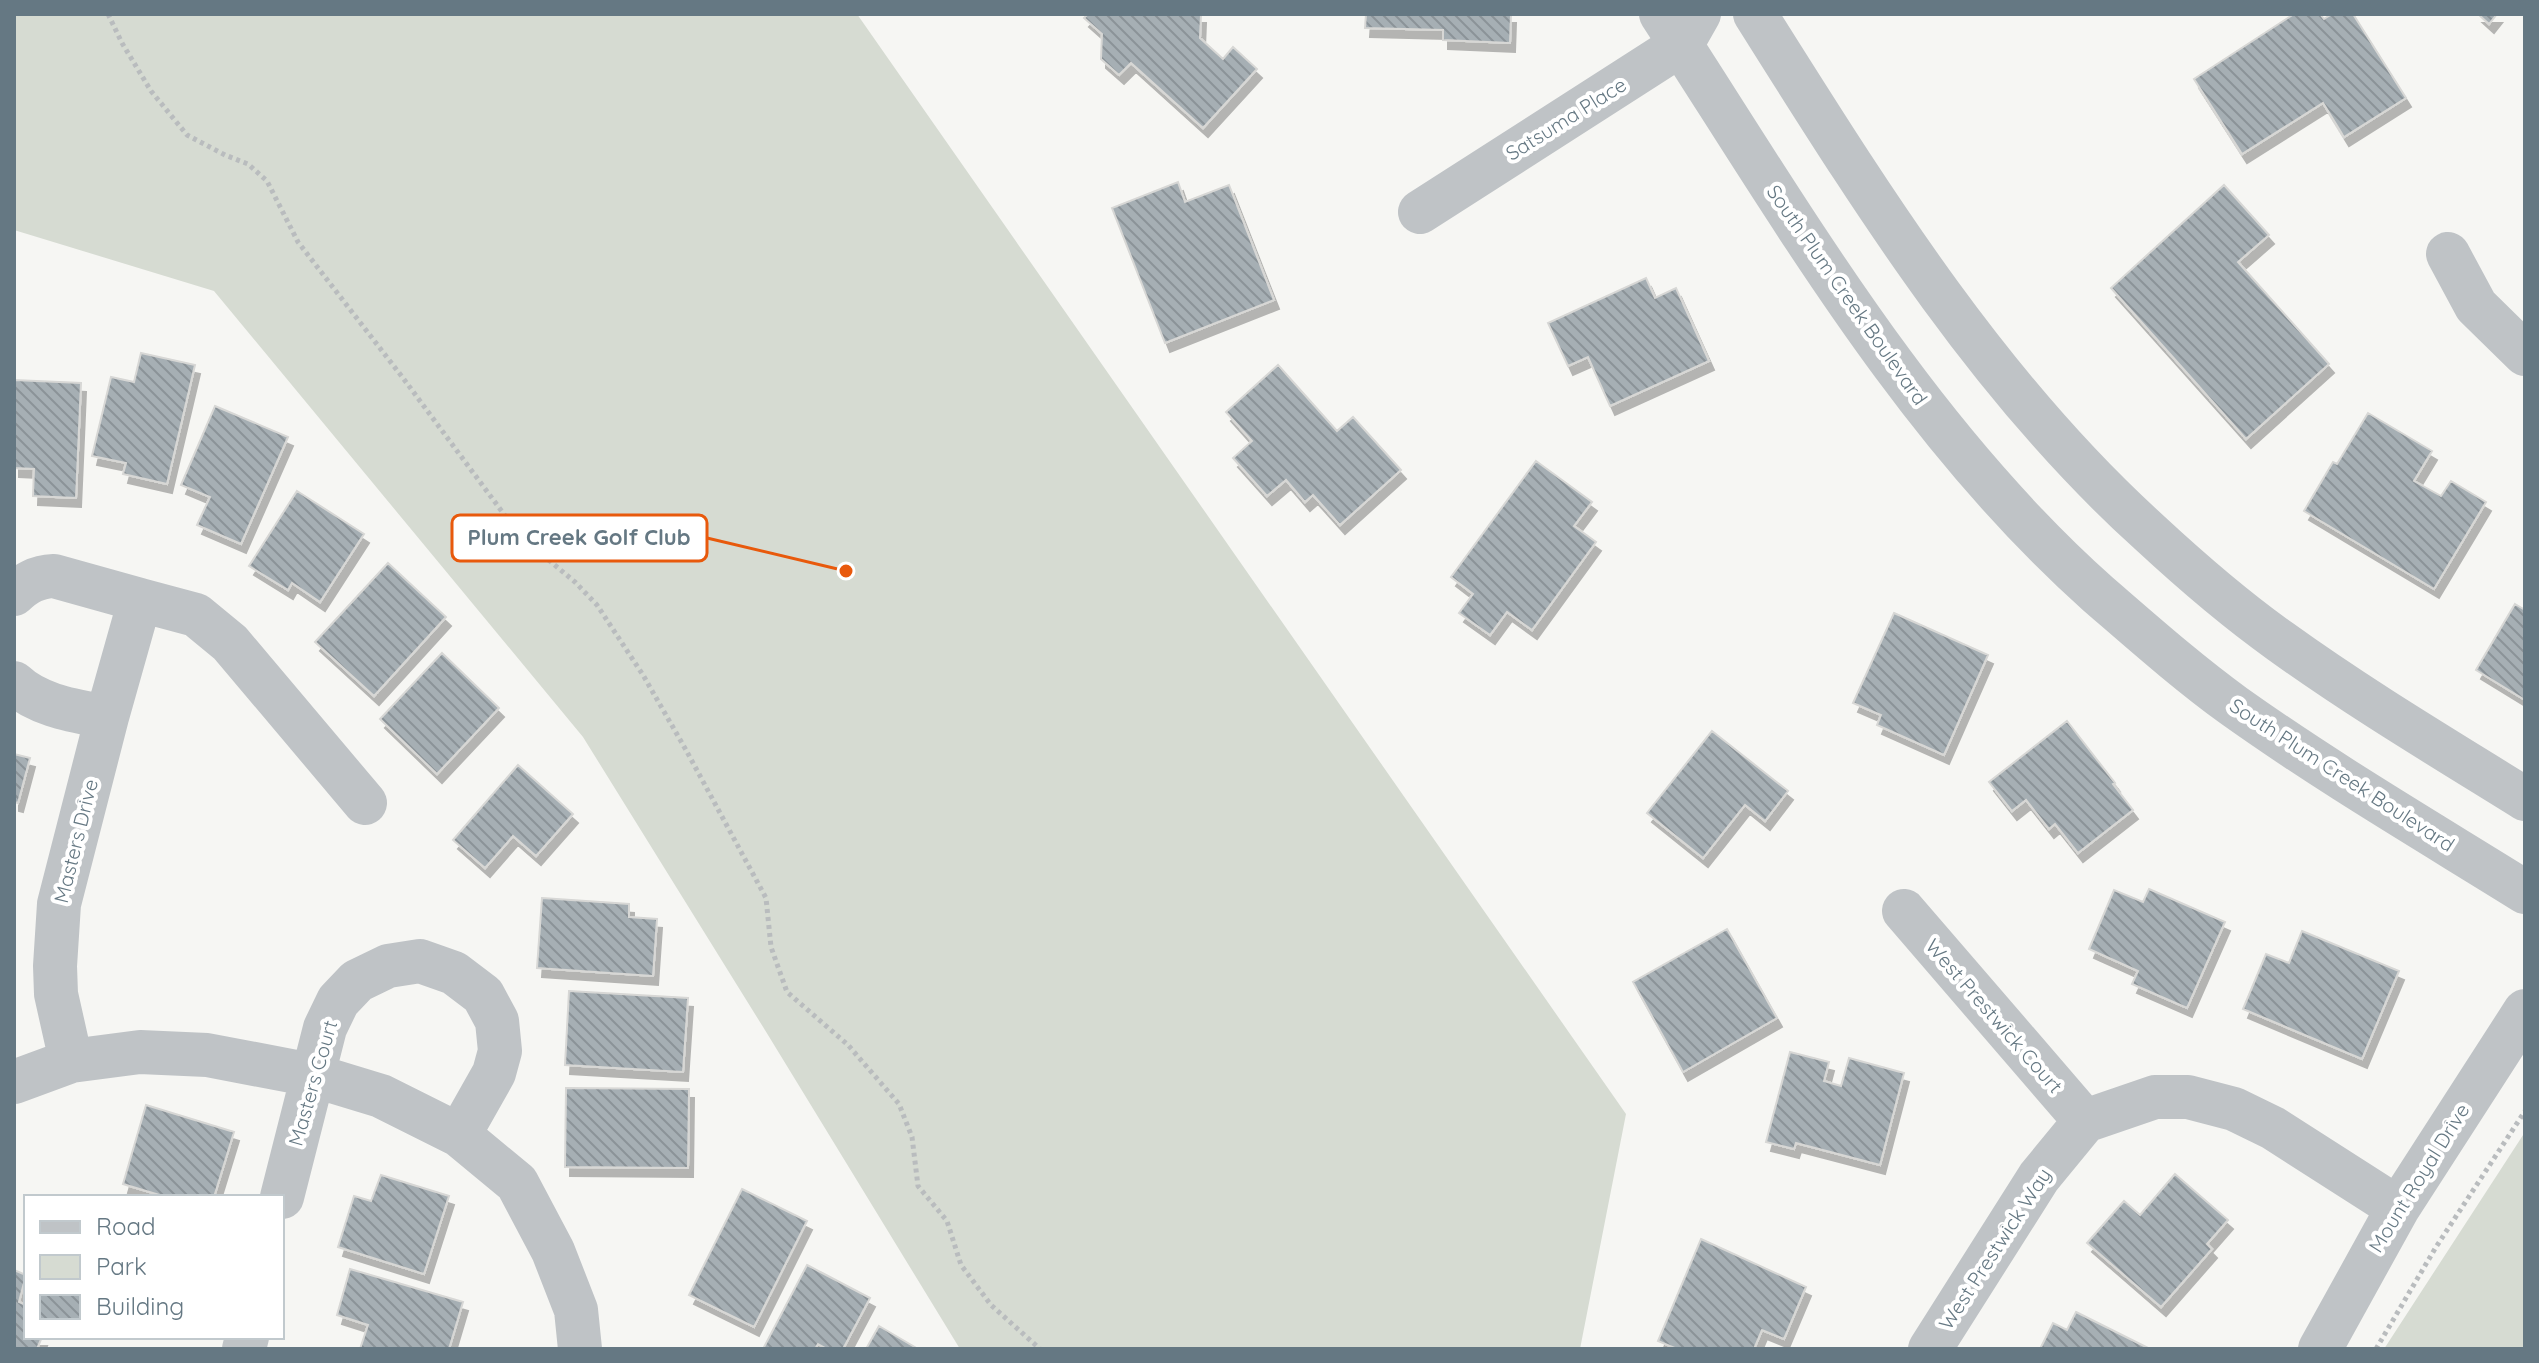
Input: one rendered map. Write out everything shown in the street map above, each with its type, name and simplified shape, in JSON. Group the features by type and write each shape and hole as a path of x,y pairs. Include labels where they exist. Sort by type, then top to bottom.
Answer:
{"street":[{"path":"1755,14 1846,158 1944,302 2046,427 2097,482 2149,533 2278,640 2358,695 2525,799"},
{"name":"Satsuma Place","path":"1420,212 1681,24"},
{"name":"South Plum Creek Boulevard","path":"1681,24 1781,202 1881,350 1987,480 2041,538 2096,592 2231,704 2315,761 2525,892"},
{"path":"2448,254 2476,306 2525,354"},
{"path":"14,594 40,576 54,576 196,615 230,643 365,803"},
{"name":"Masters Drive","path":"71,1061 56,994 59,904 140,600"},
{"path":"14,683 24,692 43,700 107,717"},
{"name":"West Prestwick Court","path":"1904,911 2085,1121"},
{"name":"Masters Court","path":"282,1195 325,1028 338,1001 357,981 388,966 420,961 454,973 483,995 497,1021 500,1051 494,1073 459,1135"},
{"name":"Mount Royal Drive","path":"2320,1349 2398,1208 2525,1011"},
{"path":"14,1082 71,1061 140,1052 207,1055 312,1075 381,1096 459,1135 517,1183 553,1251 576,1310 580,1349"},
{"path":"2085,1121 2155,1097 2188,1097 2234,1109 2273,1128 2398,1208"},
{"name":"West Prestwick Way","path":"1930,1349 2039,1177 2085,1121"}],"path":[{"path":"108,14 151,91 187,135 248,164 267,181 298,242 506,517 527,542 597,605 643,675 766,898 771,947 787,992 848,1045 899,1104 912,1137 918,1186 947,1221 961,1265 991,1305 1040,1349"},
{"path":"2376,1349 2436,1247 2525,1111"}],"green space":[{"path":"14,14 857,14 1626,1114 1580,1349 960,1349 583,737 214,291 14,230"},
{"path":"2525,1132 2525,1349 2384,1349"}],"building":[{"path":"1088,14 1201,14 1200,38 1223,59 1233,47 1257,69 1203,128 1131,63 1119,75 1101,59 1102,34 1084,18"},
{"path":"1366,14 1511,14 1510,43 1443,40 1443,30 1365,28"},
{"path":"2294,14 2320,14 2324,19 2332,14 2353,14 2406,98 2344,137 2323,103 2242,154 2194,79"},
{"path":"2478,14 2497,14 2489,24"},
{"path":"1178,182 1185,202 1229,185 1274,300 1165,343 1112,208"},
{"path":"2224,185 2269,235 2238,262 2329,364 2246,439 2111,288"},
{"path":"1646,278 1655,298 1676,288 1709,361 1610,406 1588,357 1568,366 1548,323"},
{"path":"141,353 195,365 167,484 123,474 126,463 92,456 111,377 134,382"},
{"path":"1278,365 1337,431 1353,417 1401,470 1340,525 1313,495 1305,502 1286,480 1267,496 1233,458 1252,441 1226,412"},
{"path":"14,380 81,383 76,498 33,496 34,469 14,468"},
{"path":"215,406 288,437 241,544 197,525 210,497 181,485"},
{"path":"2368,413 2432,451 2414,481 2441,496 2451,481 2486,502 2434,589 2304,511 2333,462 2337,464"},
{"path":"1536,461 1592,502 1574,526 1596,542 1532,630 1507,612 1490,635 1459,613 1473,594 1451,577"},
{"path":"297,491 364,534 320,602 292,583 288,590 249,566"},
{"path":"388,563 446,617 374,696 315,642"},
{"path":"2515,604 2525,610 2525,700 2476,670"},
{"path":"1894,613 1988,655 1944,755 1877,725 1881,715 1853,703"},
{"path":"442,653 499,708 437,774 380,719"},
{"path":"2067,721 2133,810 2078,853 2055,824 2049,829 2026,800 2012,811 1989,782"},
{"path":"1712,731 1788,791 1765,821 1745,805 1703,858 1647,813"},
{"path":"14,754 30,758 18,803 14,802"},
{"path":"518,765 573,814 536,856 513,836 485,868 453,840"},
{"path":"2149,889 2225,922 2187,1008 2132,984 2138,971 2089,949 2114,890 2143,902"},
{"path":"542,898 629,904 629,917 657,919 653,976 537,968"},
{"path":"1727,929 1777,1018 1683,1072 1633,982"},
{"path":"2302,931 2399,971 2362,1059 2243,1009 2266,954 2289,963"},
{"path":"569,991 688,998 683,1072 565,1065"},
{"path":"1790,1052 1829,1062 1824,1081 1841,1086 1849,1058 1904,1073 1880,1165 1796,1143 1794,1149 1766,1142"},
{"path":"566,1088 689,1089 688,1168 565,1167"},
{"path":"146,1105 234,1132 215,1195 159,1195 123,1184"},
{"path":"2175,1174 2228,1220 2207,1244 2212,1249 2161,1307 2087,1243 2124,1201 2140,1215"},
{"path":"381,1175 449,1196 424,1274 338,1247 354,1196 371,1201"},
{"path":"742,1189 807,1221 754,1327 689,1295"},
{"path":"1701,1239 1806,1287 1784,1339 1762,1330 1754,1349 1677,1349 1658,1341"},
{"path":"807,1265 870,1298 843,1349 827,1349 818,1344 815,1349 763,1349"},
{"path":"350,1269 463,1302 449,1349 360,1349 368,1325 337,1315"},
{"path":"14,1270 24,1274 19,1302 24,1304 24,1339 41,1339 37,1349 14,1349"},
{"path":"2076,1312 2150,1349 2040,1349 2053,1323 2067,1330"},
{"path":"879,1326 918,1349 866,1349"}],"place":[{"name":"Plum Creek Golf Club","path":"846,571"}]}
